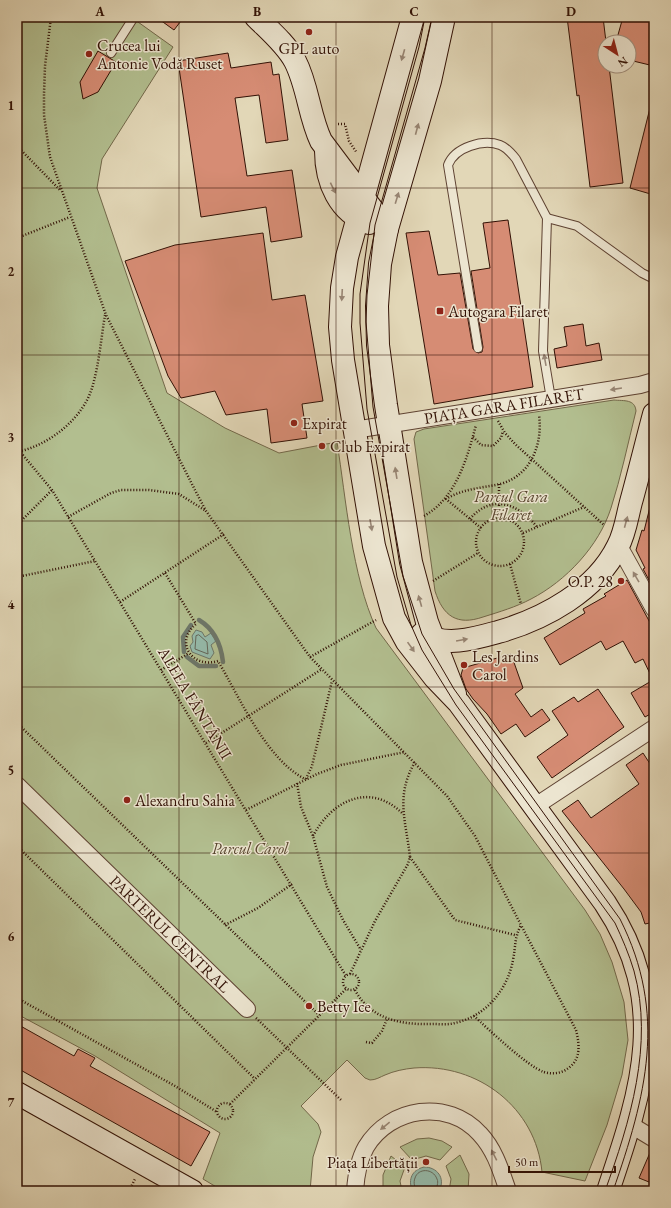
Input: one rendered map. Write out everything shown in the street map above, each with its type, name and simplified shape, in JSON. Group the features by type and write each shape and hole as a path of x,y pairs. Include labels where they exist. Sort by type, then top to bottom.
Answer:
{"main road":[{"path":"256,17 295,61 315,127 326,150 326,167 334,190 340,201 360,208 387,230"},
{"path":"413,17 373,158 344,270 340,327 343,360 354,430 374,546 393,614 407,642 435,678 459,703 618,922 634,957 642,991 644,1043 638,1097 608,1191"},
{"path":"444,17 430,81 387,230 380,264 377,306 378,345 410,562 423,611 459,703"},
{"path":"393,614 434,641 454,642 514,628 540,617 577,594 606,566 619,546 654,414"},
{"path":"17,1093 192,1191"}],"street":[{"name":"PIAȚA GARA FILARET","path":"354,430 640,385 654,381"},
{"path":"619,546 654,609"},
{"path":"534,807 654,728"},
{"name":"PARTERUL CENTRAL","path":"17,785 247,1009"},
{"path":"356,1191 359,1162 366,1147 376,1134 389,1122 406,1114 423,1111 440,1112 454,1116 479,1133 496,1158 508,1191"},
{"path":"630,1125 654,1139"}],"lane":[{"path":"111,53 134,17"},
{"path":"478,348 448,170 449,162 460,151 467,147 481,144 501,146 516,159 547,218 543,351 551,399"},
{"path":"547,218 577,226 642,273 654,279"}],"path":[{"path":"51,17 45,66 44,115 50,157 60,191 71,217 106,315 206,512 224,534 310,657 447,796 475,836 576,1030 579,1040 575,1062 567,1069 559,1073 537,1069 474,1016"},
{"path":"338,124 345,124 349,141 358,154 373,158"},
{"path":"17,146 60,191"},
{"path":"17,238 71,217"},
{"path":"17,444 21,451 31,449 65,428 81,410 92,389 106,315"},
{"path":"424,516 446,499 469,490 499,484 517,475 538,449 541,436 539,411"},
{"path":"496,418 503,431 531,459 604,525"},
{"path":"446,499 457,480 473,437 477,421"},
{"path":"473,437 481,445 493,446 501,438 503,431"},
{"name":"ALEEA FÂNTÂNII","path":"17,448 52,490 292,884 346,976"},
{"path":"499,484 499,518"},
{"path":"17,525 52,490"},
{"path":"68,517 111,493 121,490 148,490 179,494 206,512"},
{"path":"446,499 481,528"},
{"path":"470,519 479,510 499,504 508,505 520,510 536,527"},
{"path":"523,533 584,507"},
{"path":"499,518 512,521 523,533 524,544 522,552 517,559 510,564 497,566 489,564 478,552 476,538 481,528 488,521 499,518"},
{"path":"120,602 224,534"},
{"path":"433,581 478,552"},
{"path":"17,577 95,561"},
{"path":"510,564 521,604"},
{"path":"166,573 196,624 190,629 187,636 186,642 189,653 204,663 218,661 249,715 275,755 283,764 305,779"},
{"path":"310,657 373,620 393,614"},
{"path":"161,670 189,653"},
{"path":"206,743 322,669"},
{"path":"305,779 312,766 332,681"},
{"path":"17,723 319,1015"},
{"path":"246,810 305,779 341,765 405,752"},
{"path":"415,762 406,781 403,813 410,856 455,920 515,936"},
{"path":"297,783 301,807 313,836 324,877 333,900 361,950"},
{"path":"313,836 320,824 331,811 361,796 378,798 397,808 403,813"},
{"path":"17,846 255,1079"},
{"path":"350,974 361,950 404,872 410,856"},
{"path":"225,925 258,908 292,884"},
{"path":"355,990 361,1001 387,1019 412,1024 454,1023 474,1016 482,1012 499,993 508,978 514,960 515,936 521,924"},
{"path":"350,974 356,975 359,980 359,986 355,990 350,991 346,989 342,982 346,976 350,974"},
{"path":"230,1104 346,989"},
{"path":"17,998 175,1086 217,1112 222,1119 230,1118 234,1111 230,1104"},
{"path":"247,1009 341,1100"},
{"path":"366,1042 372,1043 382,1031 387,1019"},
{"path":"217,1112 218,1107 222,1103 230,1104"},
{"path":"129,1191 137,1176"}],"green space":[{"name":"Parcul Carol","path":"17,17 131,17 173,47 102,159 97,188 167,393 225,428 279,453 337,442 355,561 361,585 376,628 585,910 600,934 612,962 624,1002 628,1040 622,1075 607,1125 585,1181 542,1172 537,1149 528,1128 516,1110 500,1094 481,1082 460,1073 438,1068 414,1068 395,1071 370,1080 365,1078 347,1060 301,1106 318,1124 321,1132 313,1157 310,1191 223,1191 203,1179 220,1133 95,1056 17,1014"},
{"name":"Parcul Gara Filaret","path":"614,400 628,401 634,404 636,411 611,508 606,522 590,549 557,583 525,602 474,619 466,620 452,617 442,607 435,591 414,439 416,432 424,429"},
{"path":"429,1138 442,1141 452,1147 440,1160 426,1156 412,1160 400,1147 417,1139"},
{"path":"460,1155 469,1174 468,1191 449,1191 451,1179 446,1166"},
{"path":"391,1156 405,1167 400,1181 402,1191 383,1191 383,1175"}],"water":[{"path":"196,630 202,632 205,637 211,633 216,641 211,645 214,653 210,659 192,652 190,646 193,642 192,636"},
{"path":"429,1167 439,1174 441,1178 441,1186 439,1191 412,1190 410,1182 412,1176 416,1170"}],"building":[{"path":"156,17 184,17 174,30"},
{"path":"567,17 603,17 605,34 597,34 597,74 610,74 623,183 590,187 579,95 577,96"},
{"path":"623,17 654,17 654,66 637,62 637,34 618,34"},
{"path":"98,51 116,62 98,92 83,99 80,82"},
{"path":"228,53 231,68 271,62 273,75 279,74 288,140 266,143 259,95 235,98 247,176 292,170 302,237 271,242 266,207 201,217 178,61"},
{"path":"650,108 654,109 654,195 630,188"},
{"name":"Autogara Filaret","path":"508,220 533,387 434,404 406,233 429,231 438,275 460,273 473,349 478,353 482,352 483,347 471,271 490,268 483,223"},
{"path":"263,233 272,300 305,295 323,401 302,404 307,438 271,443 267,409 226,415 215,391 181,398 168,376 125,261 175,245"},
{"path":"583,324 586,346 599,343 602,360 557,368 554,349 567,346 564,327"},
{"path":"650,507 654,508 654,582 652,579 649,580 636,550 642,530 644,531"},
{"path":"627,580 654,630 654,712 645,717 631,693 653,680 643,659 635,663 623,641 606,650 601,641 560,665 544,638 585,613 583,609 606,596 604,594"},
{"path":"511,654 523,688 515,694 531,717 542,709 550,720 525,737 516,724 501,734 487,714 466,689 461,675 463,668"},
{"path":"598,689 624,727 552,778 537,757 568,735 552,711 574,697 578,702"},
{"path":"643,753 654,770 654,922 645,924 641,912 562,811 578,800 591,818 639,784 626,765"},
{"path":"17,1024 74,1056 78,1049 95,1058 90,1066 210,1132 191,1166 17,1068"},
{"path":"652,1148 654,1148 654,1184 639,1178"}],"waterway":[{"path":"199,620 213,632 221,649 223,662"},
{"path":"184,652 183,637 191,625"},
{"path":"187,657 199,666 216,666"}],"tram line":[{"path":"425,17 419,47 370,223 360,294 360,323 367,409 397,577 411,625 422,650 456,705 615,923 634,971 640,999 640,1054 636,1082 623,1138 605,1191"},
{"path":"432,17 425,48 375,225 367,295 366,322 373,407 403,576 422,634 454,689 620,919 635,954 644,988 648,1022 647,1055 635,1122 613,1191"}],"place":[{"name":"GPL auto","path":"309,32"},
{"name":"Crucea lui Antonie Vodă Ruset","path":"89,54"},
{"name":"Autogara Filaret","path":"440,311"},
{"name":"Expirat","path":"294,423"},
{"name":"Club Expirat","path":"322,446"},
{"name":"O.P. 28","path":"621,581"},
{"name":"Les Jardins Carol","path":"464,665"},
{"name":"Alexandru Sahia","path":"127,800"},
{"name":"Betty Ice","path":"309,1006"},
{"name":"Piața Libertății","path":"426,1162"}]}
